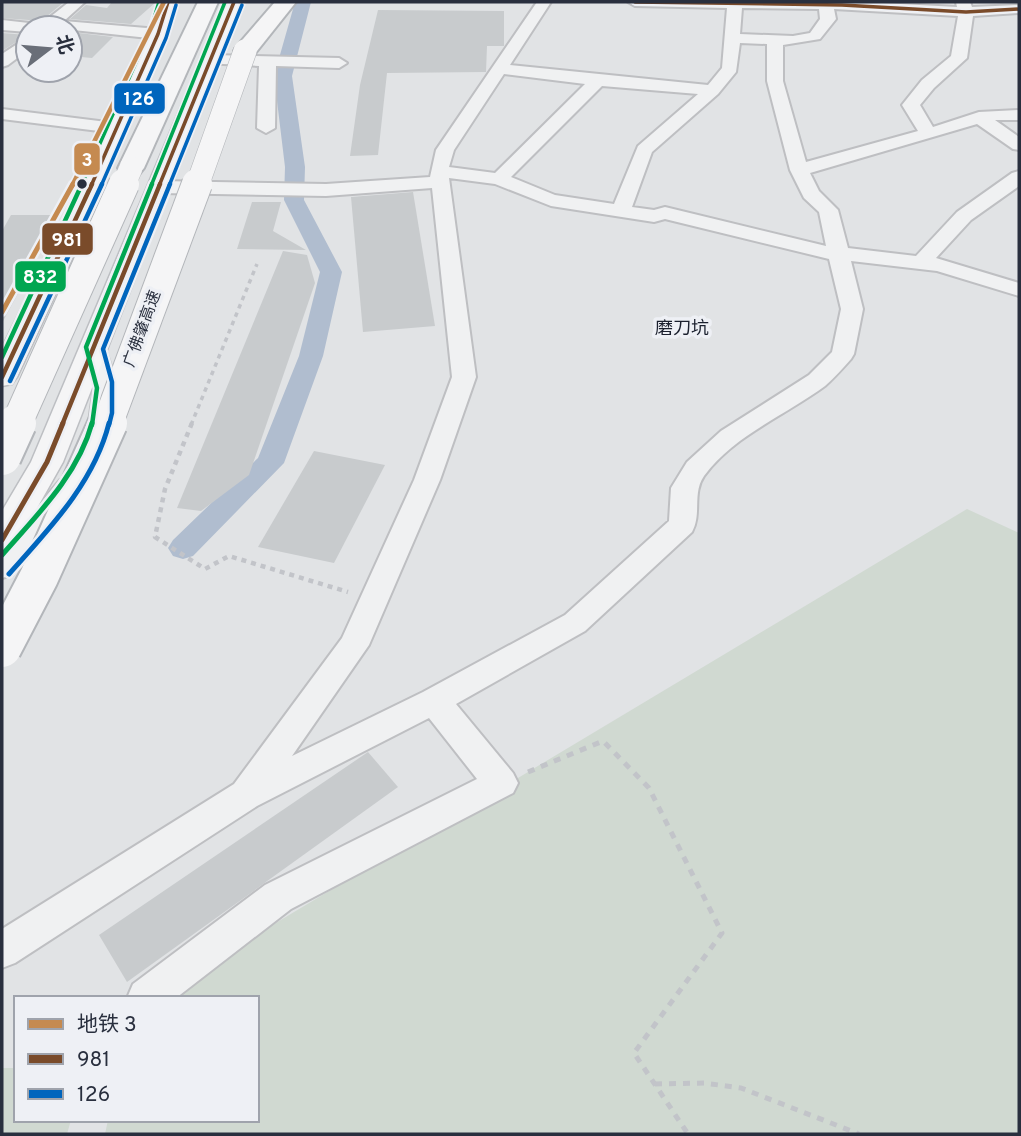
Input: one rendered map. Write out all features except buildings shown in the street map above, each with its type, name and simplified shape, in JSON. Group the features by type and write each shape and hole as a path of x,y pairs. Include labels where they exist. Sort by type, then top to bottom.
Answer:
{"highway":[{"path":"131,168 186,2"},
{"path":"2,455 208,2"},
{"name":"广佛肇高速","path":"2,648 67,516 262,59 263,2"},
{"path":"262,59 286,2"}],"main road":[{"path":"5,363 76,218 158,34 168,2"},
{"path":"2,540 47,462 234,2"}],"street":[{"path":"63,14 78,2"},
{"path":"245,795 355,645 427,480 464,377 440,177 445,150 544,2"},
{"path":"635,2 825,3 1019,9"},
{"path":"733,38 775,40 815,36 828,19 825,3"},
{"path":"621,211 644,150 712,90 730,69 735,4"},
{"path":"929,134 911,105 928,84 959,58 965,7"},
{"path":"84,29 158,34"},
{"path":"2,950 245,795 434,701 575,623 682,525 684,488 696,468 752,421 817,380 843,354 852,309 828,210 811,194 799,170 775,81 775,40"},
{"path":"211,60 262,59 339,63"},
{"path":"262,59 269,84 266,128"},
{"path":"499,69 598,81 712,90"},
{"path":"499,179 598,81"},
{"path":"799,170 929,134 979,117 1007,113 1019,115"},
{"path":"2,114 115,128"},
{"path":"979,117 1019,145"},
{"path":"160,187 326,190 440,177 499,179 551,200 654,216 666,213 837,254 939,265 1019,290"},
{"path":"921,263 964,216 1019,177"},
{"path":"2,455 56,335 74,287 77,267 76,218"},
{"path":"2,568 84,467 95,441 105,407 106,389 94,349"},
{"path":"147,996 278,897 501,783 434,701"}],"path":[{"path":"257,264 165,489 155,537 205,569 229,556 374,600"},
{"path":"501,783 603,741 649,788 722,933 634,1053 688,1134"},
{"path":"655,1084 700,1080 753,1091 830,1125 859,1134"}],"shaded area":[{"path":"967,509 1019,533 1019,1134 105,1134 108,1122 259,1122 259,996 179,996 224,954"},
{"path":"2,1068 14,1068 14,1122 70,1122 67,1134 2,1134"}],"waterway":[{"path":"183,548 270,463 311,356 331,272 294,200 295,167 283,76 303,2"}],"metro line":[{"name":"3","path":"2,312 92,150 164,2"}],"transit line":[{"name":"832","path":"2,357 52,252 150,31 159,2"},
{"name":"981","path":"2,377 60,256 158,34 168,2"},
{"name":"832","path":"2,555 50,500 89,436 95,413 97,388 86,347 225,2"},
{"name":"981","path":"2,540 47,462 234,2"},
{"name":"981","path":"635,2 842,5 966,12 1019,9"},
{"name":"126","path":"10,381 68,260 166,38 176,5"},
{"name":"126","path":"9,574 73,499 104,443 112,413 112,382 103,349 242,5"}],"district":[{"name":"磨刀坑","path":"682,329"}]}
